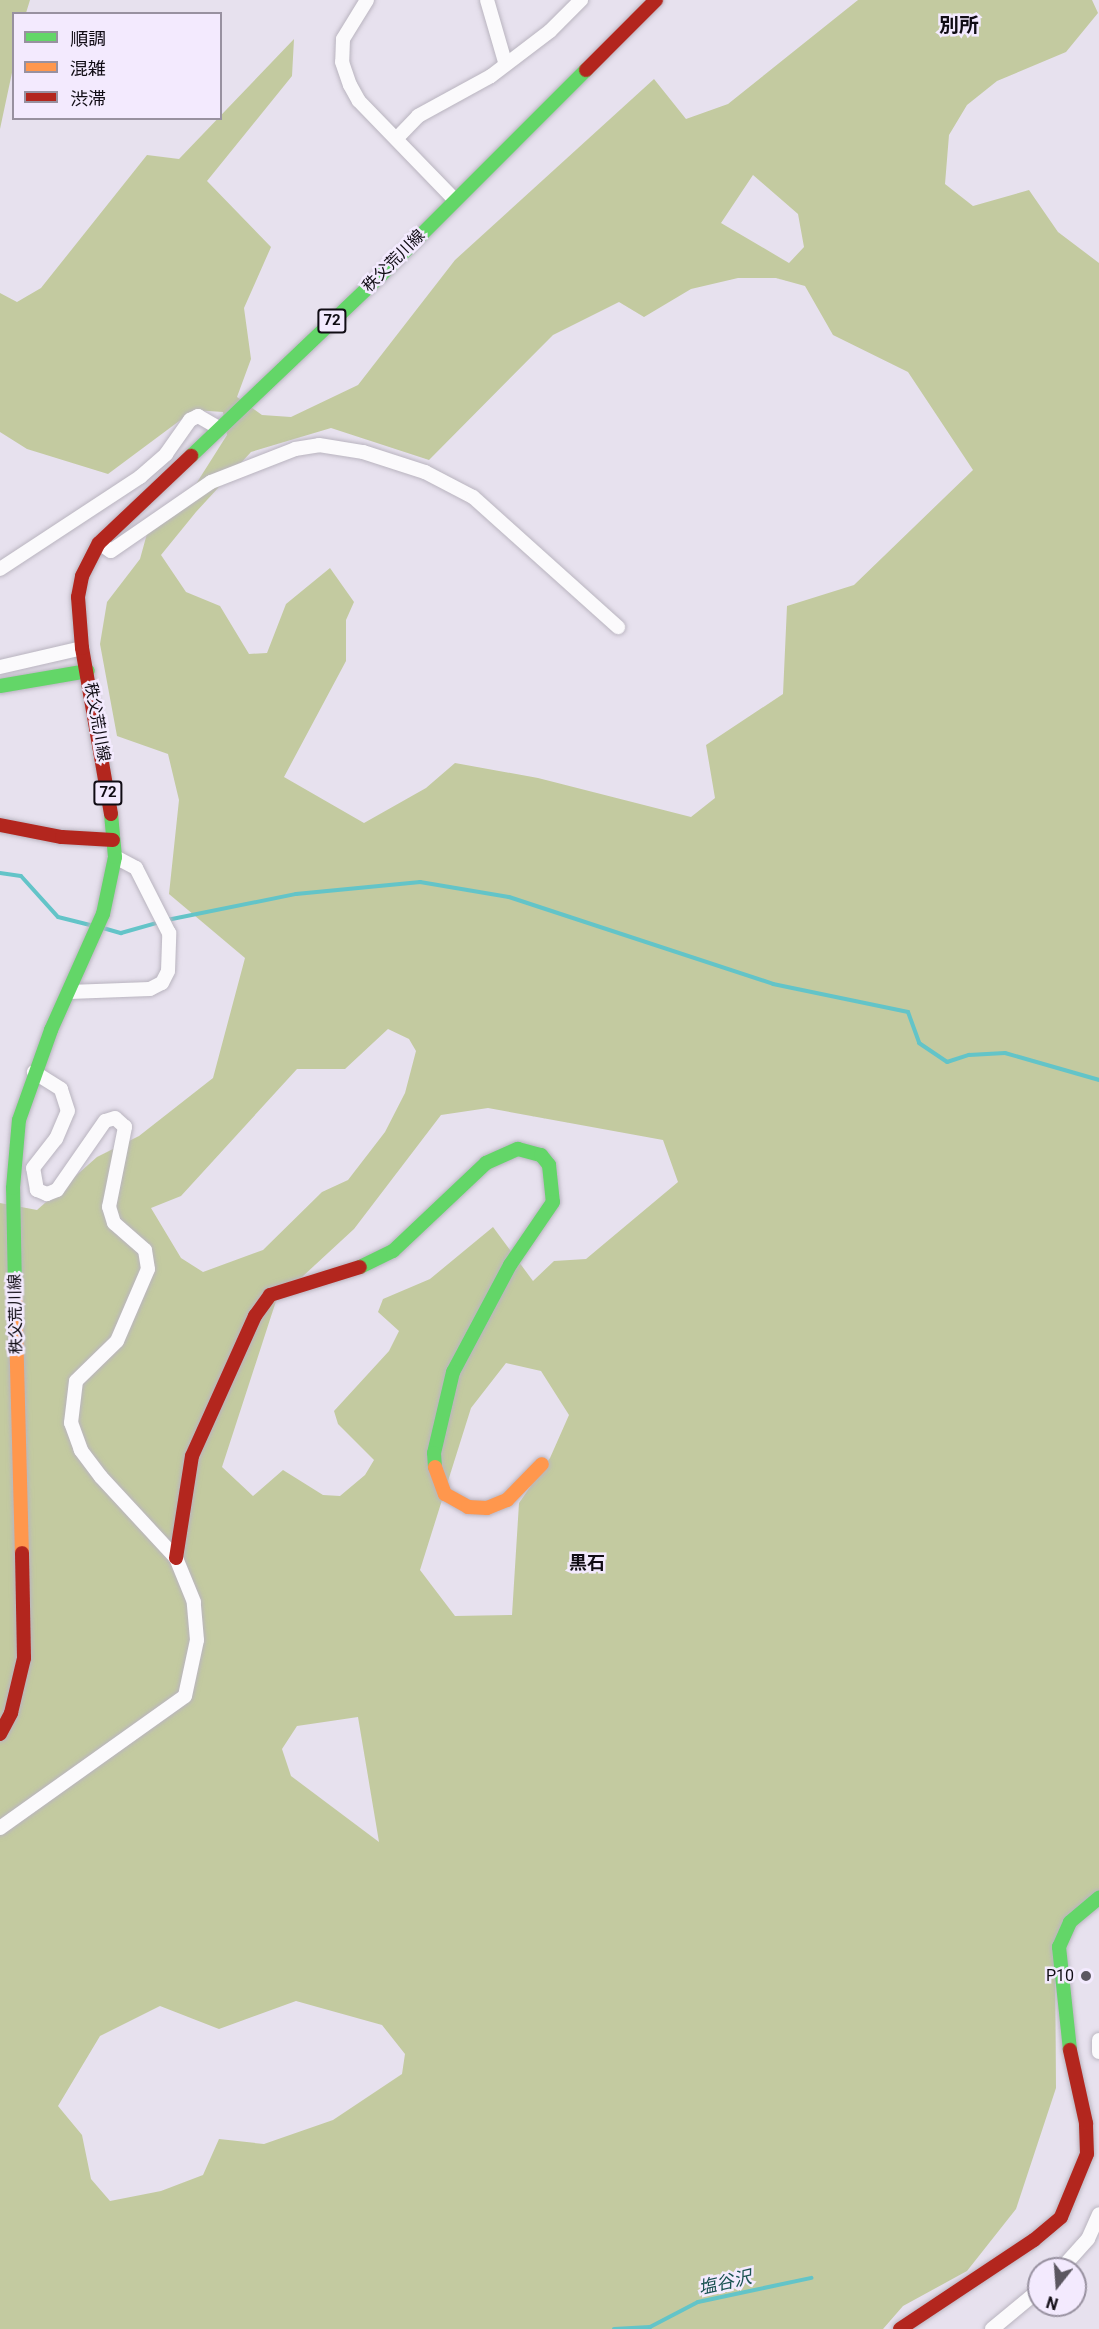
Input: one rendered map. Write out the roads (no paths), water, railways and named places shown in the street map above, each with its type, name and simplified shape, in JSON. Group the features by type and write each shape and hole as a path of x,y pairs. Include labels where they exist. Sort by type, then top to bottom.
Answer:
{"main road":[{"name":"秩父荒川線","path":"0,1734 11,1713 24,1658 13,1188 19,1120 34,1072 103,914 115,856 106,770 82,648 78,597 82,576 99,543 455,200 656,0"},
{"path":"0,686 88,671"},
{"path":"0,825 62,837 113,840"},
{"path":"176,1558 192,1456 255,1316 270,1295 372,1263 393,1251 451,1192 486,1163 518,1149 541,1155 549,1165 553,1202 510,1265 453,1372 434,1453 435,1474 445,1494 468,1507 488,1508 507,1500 542,1464"},
{"path":"900,2329 1034,2241 1061,2217 1073,2192 1087,2154 1086,2123 1067,2035 1059,1947 1070,1922 1099,1898"}],"street":[{"path":"367,0 343,39 342,62 359,101 398,137 455,200"},
{"path":"487,0 505,62"},
{"path":"398,137 418,116 491,76 505,62 550,31 581,0"},
{"path":"0,569 140,477 166,454 190,420 198,416 219,428"},
{"path":"99,543 111,551 211,482 295,449 319,445 352,450 425,472 474,497 618,627"},
{"path":"0,667 82,648"},
{"path":"69,992 150,989 162,983 168,971 169,933 136,868 115,856"},
{"path":"0,1828 185,1696 197,1640 194,1602 176,1558 101,1477 81,1450 70,1423 76,1381 117,1341 148,1269 145,1250 114,1223 109,1207 125,1127 115,1118 105,1121 57,1190 47,1194 37,1190 33,1168 56,1139 68,1111 61,1089 34,1072"},
{"path":"1099,2040 1099,2052"},
{"path":"1072,2257 1088,2239 1099,2214"},
{"path":"992,2329 1027,2300"}],"waterway":[{"path":"0,873 21,876 58,917 90,925"},
{"path":"167,920 296,894 420,882 509,897 773,984 908,1012 919,1043 947,1062 969,1055 1005,1053 1099,1080"},
{"path":"103,928 121,933 160,922"},
{"name":"塩谷沢","path":"614,2329 650,2327 698,2302 811,2278"}],"place":[{"name":"P10","path":"1086,1976"}],"district":[{"name":"別所","path":"959,25"},
{"name":"黒石","path":"587,1563"}]}
